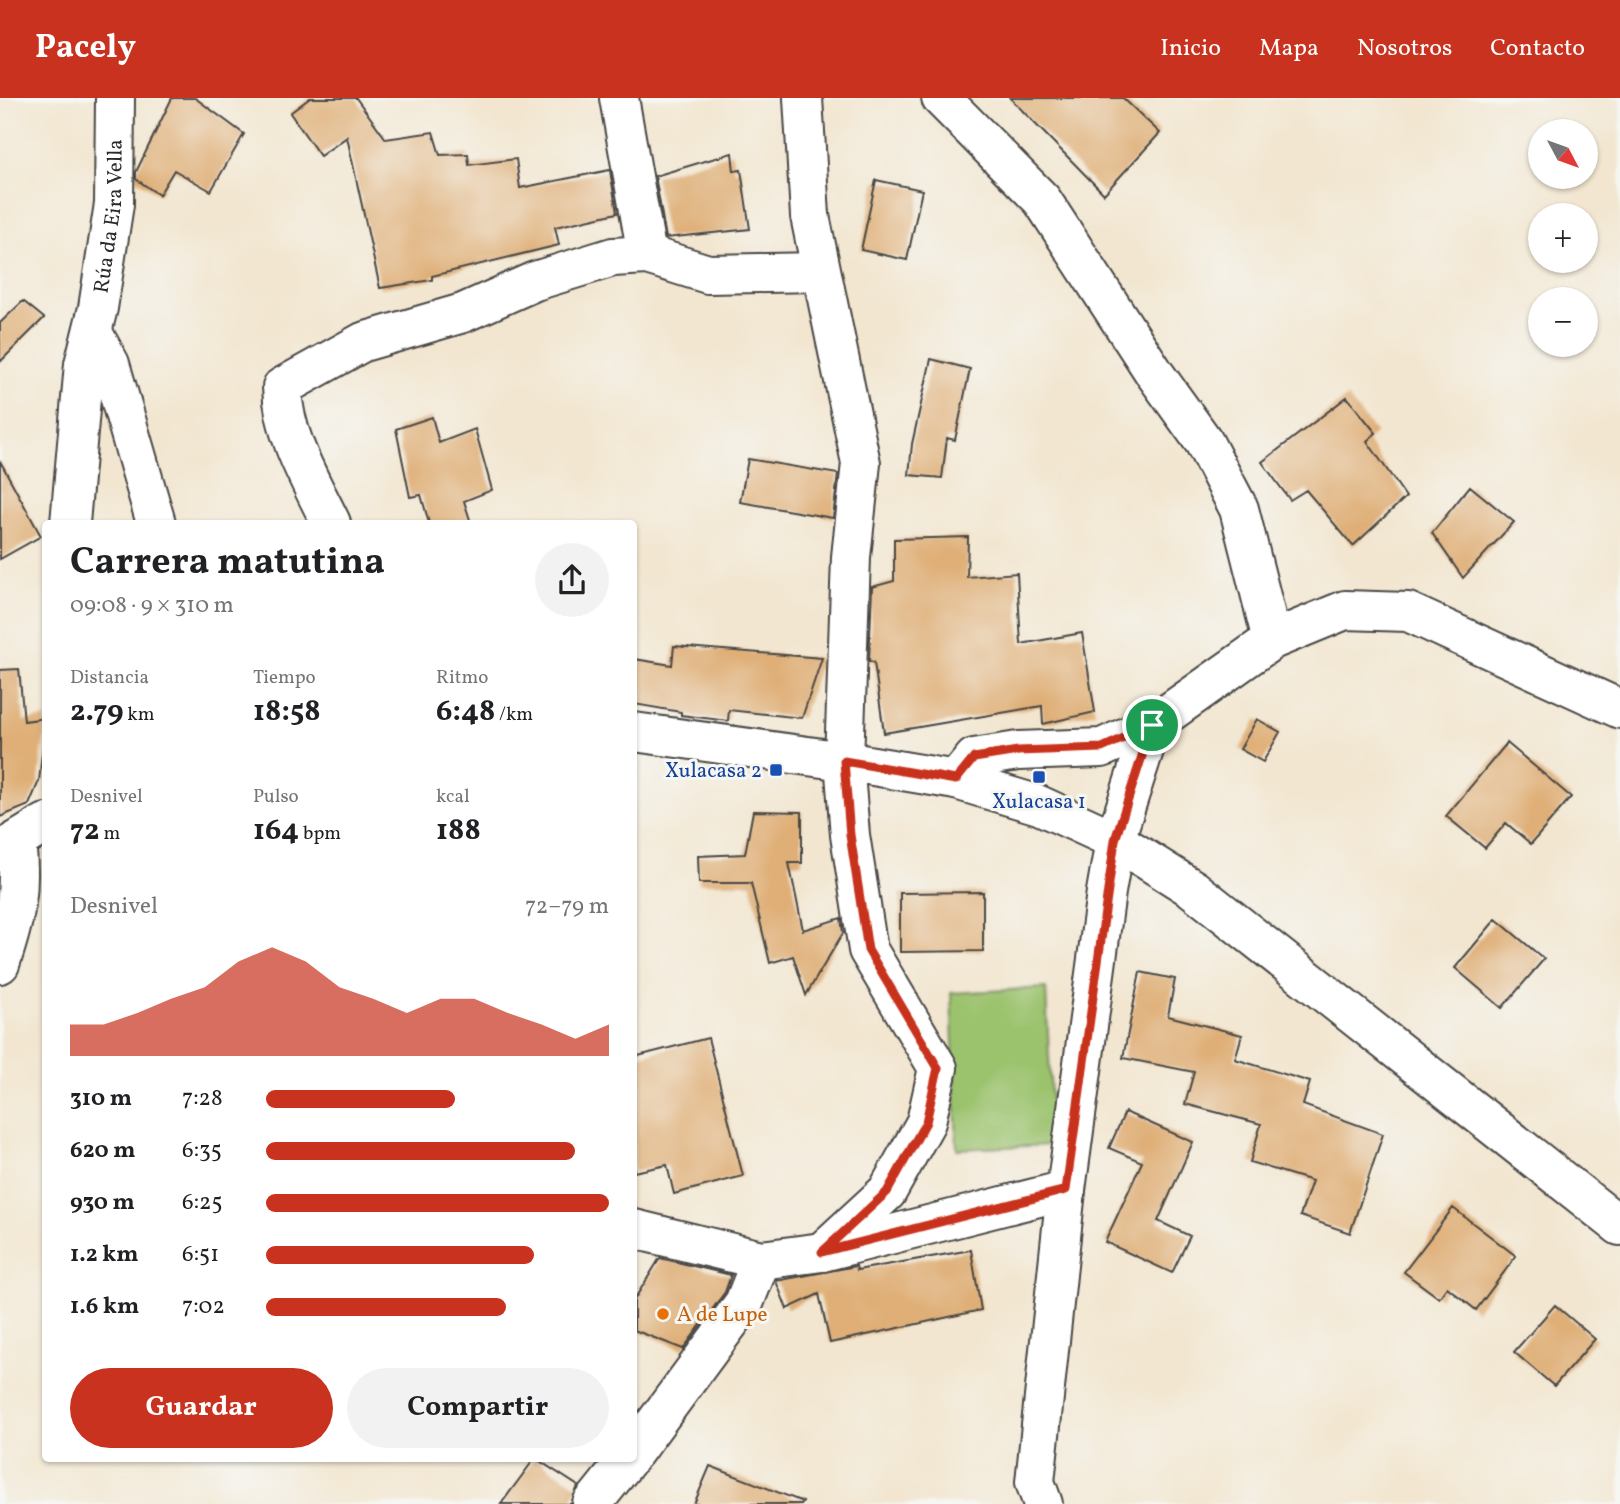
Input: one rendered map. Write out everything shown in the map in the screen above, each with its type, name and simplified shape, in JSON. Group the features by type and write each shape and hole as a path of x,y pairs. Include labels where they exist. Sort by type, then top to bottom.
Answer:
{"street":[{"name":"Rúa da Eira Vella","path":"70,520 84,364 93,333 114,204 115,98"},
{"path":"618,98 647,256"},
{"path":"803,98 810,216 819,272 861,463 851,557 844,761 850,835 868,950 938,1068 926,1122 887,1192 822,1252"},
{"path":"941,98 1042,200 1155,374 1204,442 1239,509 1272,640"},
{"path":"330,520 302,464 283,409 282,387 363,342 463,313 548,277 614,257 647,256 708,274 819,272"},
{"path":"93,333 110,364 155,520"},
{"path":"956,780 974,758 1018,751 1102,748 1152,725 1272,640 1345,610 1408,612 1620,709"},
{"path":"1043,1504 1035,1482 1066,1190 1115,840 1152,725"},
{"path":"637,732 844,761 956,780 1039,805 1115,840 1194,889 1620,1226"},
{"path":"0,964 18,903 21,839"},
{"path":"637,1230 761,1260 822,1252 1066,1190"},
{"path":"637,1448 744,1303 761,1260"},
{"path":"592,1504 626,1462"}],"green space":[{"path":"1046,988 1053,1145 957,1149 951,993"}],"building":[{"path":"172,98 195,98 244,134 211,191 174,170 159,195 136,179 136,172"},
{"path":"310,98 356,98 386,139 433,132 440,155 468,154 469,165 516,159 520,188 610,170 617,213 555,227 559,245 432,276 432,280 380,288 347,137 320,156 290,113"},
{"path":"1010,98 1123,98 1160,133 1104,194"},
{"path":"732,153 734,171 741,170 750,229 666,238 655,176"},
{"path":"876,180 922,190 907,260 861,250"},
{"path":"23,301 44,318 0,362 0,323"},
{"path":"931,359 970,369 955,440 947,438 942,478 909,475 912,444"},
{"path":"1347,397 1376,433 1367,441 1406,497 1353,546 1306,490 1290,500 1262,462"},
{"path":"432,417 439,443 475,429 492,490 464,501 470,520 428,520 421,495 410,497 396,429"},
{"path":"748,459 838,474 833,518 740,502"},
{"path":"0,461 41,536 0,559"},
{"path":"1470,486 1514,522 1463,578 1432,533"},
{"path":"968,537 967,577 1017,573 1021,644 1082,633 1095,712 1043,724 1042,706 884,733 874,662 869,661 872,587 894,581 894,539"},
{"path":"674,646 822,658 802,718 729,710 728,721 681,715 681,712 637,705 637,659 672,665"},
{"path":"19,669 24,721 42,719 42,754 39,781 29,805 0,817 0,670"},
{"path":"1257,719 1280,732 1263,762 1240,749"},
{"path":"1507,743 1571,797 1531,844 1506,823 1485,848 1446,816"},
{"path":"753,811 802,812 802,863 789,863 803,930 841,918 843,933 806,995 793,956 770,963 751,883 699,883 698,856 745,854"},
{"path":"983,892 983,951 900,952 900,893"},
{"path":"1496,919 1544,959 1502,1008 1455,968"},
{"path":"1140,972 1175,979 1168,1016 1242,1035 1235,1059 1310,1082 1303,1105 1383,1134 1350,1233 1300,1216 1312,1181 1250,1162 1261,1124 1185,1104 1194,1072 1123,1058"},
{"path":"708,1038 743,1176 674,1194 667,1165 637,1171 637,1056"},
{"path":"1125,1112 1193,1142 1158,1221 1190,1236 1172,1273 1105,1242 1142,1162 1109,1148"},
{"path":"1453,1208 1516,1256 1476,1310 1447,1287 1439,1298 1404,1272"},
{"path":"971,1250 981,1310 830,1343 819,1294 787,1309 776,1281 856,1266 857,1270"},
{"path":"660,1258 731,1275 725,1292 683,1349 637,1331 637,1295"},
{"path":"1555,1305 1595,1339 1554,1386 1514,1352"},
{"path":"532,1462 541,1462 578,1486 571,1504 501,1504"},
{"path":"710,1466 803,1502 694,1504"}],"place":[{"name":"Xulacasa 2","path":"776,770"},
{"name":"Xulacasa 1","path":"1039,777"},
{"name":"A de Lupe","path":"663,1314"}],"route":[{"path":"1152,725 1115,840 1066,1190 822,1252 887,1192 926,1122 938,1068 868,950 850,835 844,761 956,780 974,758 1018,751 1102,748 1152,725"}]}
